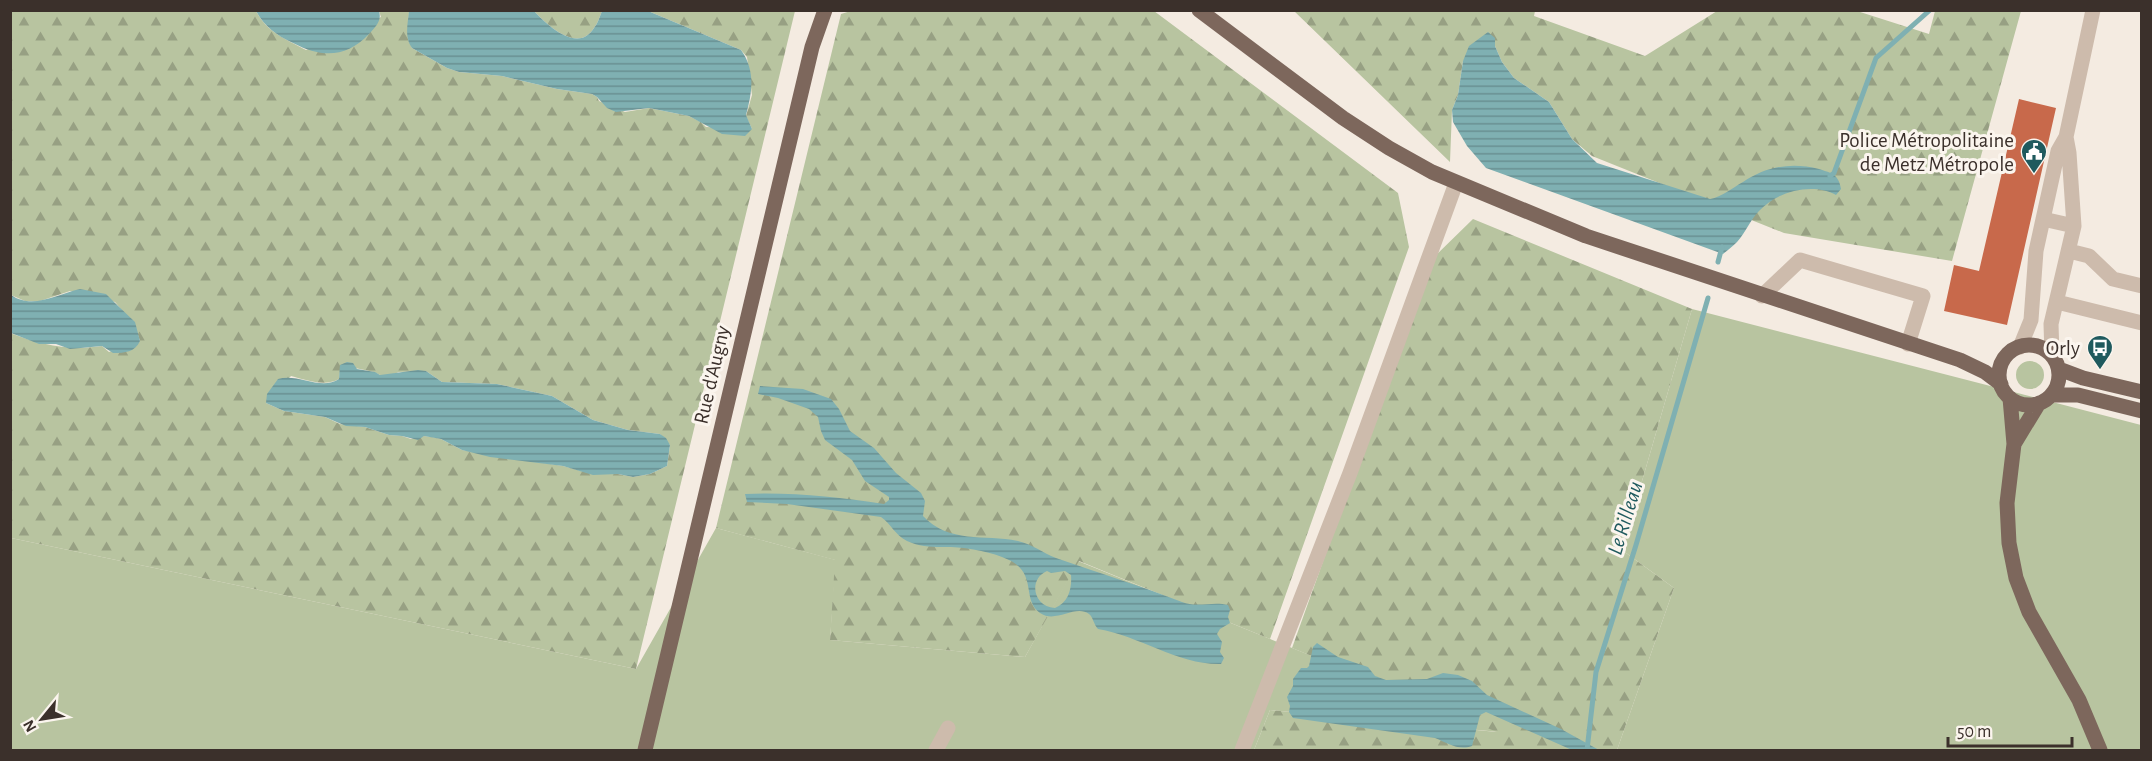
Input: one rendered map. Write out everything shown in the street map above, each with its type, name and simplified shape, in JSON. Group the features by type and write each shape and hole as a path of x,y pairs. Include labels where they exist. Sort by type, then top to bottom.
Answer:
{"main road":[{"name":"Rue d'Augny","path":"645,750 806,70 825,10"},
{"path":"1199,10 1344,118 1389,148 1456,183 1586,236 1960,360 1985,372 2005,391 2024,404 2078,395 2142,411"},
{"path":"1960,360 1986,360 2006,356 2020,346 2037,346 2055,362 2083,378 2142,392"},
{"path":"2006,356 2000,370 2014,444 2007,503 2008,543 2016,578 2029,612 2079,700 2100,750"},
{"path":"2014,444 2059,380 2055,362"}],"street":[{"path":"2020,346 2031,320 2036,250 2058,151 2066,137 2093,10"},
{"path":"2055,362 2051,324 2074,226 2066,137"},
{"path":"1242,750 1350,473 1456,183"},
{"path":"2043,219 2074,226"},
{"path":"2068,251 2089,256 2113,279 2142,286"},
{"path":"1762,296 1800,260 1923,296 1908,344"},
{"path":"2057,302 2142,322"},
{"path":"936,750 948,728"}],"green space":[{"path":"854,10 1154,11 1398,193 1409,247 1270,639 1079,561 1025,657 830,640 835,560 716,528 841,14"},
{"path":"11,11 256,11 271,30 306,50 381,17 379,11 409,11 408,39 412,48 447,68 459,72 502,76 557,89 592,94 599,101 625,112 649,108 689,116 706,127 752,129 746,116 752,95 747,57 741,50 648,11 795,11 636,669 11,538 10,333 55,346 78,348 102,346 109,352 140,341 135,326 115,302 70,291 40,301 25,301 11,295","holes":["341,365 380,375 391,375 399,372 426,371 442,382 497,384 552,396 593,420 628,430 660,434 670,445 667,466 650,474 633,477 618,474 593,474 563,466 462,450 432,437 411,439 389,435 365,427 340,424 325,417 284,411 266,403 291,376 315,382 334,381 339,379"]},
{"path":"534,11 602,11 598,22 587,35 571,38 554,29"},
{"path":"1294,11 1535,11 1534,16 1645,56 1717,11 1857,11 1929,34 1935,11 2021,11 1952,261 1784,233 1592,156 1572,139 1549,102 1514,78 1502,62 1495,46 1463,61 1458,95 1452,110 1450,162"},
{"path":"1473,219 1692,309 1622,550 1674,588 1617,750 1254,750 1270,710 1497,732 1292,648 1431,260"},
{"path":"1692,309 2141,425 2141,750 1617,750 1674,588 1622,550"},
{"path":"2030,361 2040,365 2044,375 2040,385 2030,389 2020,385 2016,375 2020,365"},
{"path":"716,528 836,560 830,640 1025,657 1078,561 1499,732 1270,710 1254,750 11,750 11,538 636,669"}],"water":[{"path":"256,11 379,11 380,18 369,34 352,48 324,53 304,48 281,37 267,26"},
{"path":"409,11 534,11 554,29 571,38 580,38 594,28 602,11 648,11 741,50 751,74 750,99 746,115 752,129 745,136 722,134 689,116 649,108 616,112 607,108 592,94 557,89 502,76 459,72 447,68 412,48 407,35"},
{"path":"1488,32 1495,38 1495,46 1502,62 1514,78 1549,102 1572,139 1597,163 1710,199 1761,172 1789,166 1809,167 1831,173 1839,181 1841,189 1836,195 1817,189 1806,189 1775,198 1759,211 1737,242 1723,254 1486,168 1467,146 1453,122 1452,110 1458,95 1463,61 1469,46"},
{"path":"80,289 106,294 135,322 140,341 135,348 117,353 102,346 70,349 56,344 39,344 11,333 11,295 19,299 36,301"},
{"path":"347,362 353,363 357,369 380,375 418,370 426,371 442,382 497,384 552,396 593,420 628,430 660,434 670,445 667,466 650,474 633,477 618,474 593,475 563,466 490,457 462,450 441,439 424,436 418,440 389,435 365,427 346,426 325,417 284,411 266,403 267,394 278,379 293,378 317,383 332,382 339,379 340,365"},
{"path":"760,386 803,389 831,399 850,431 874,448 896,473 921,493 925,501 923,516 944,531 1023,542 1056,558 1188,604 1228,605 1230,623 1220,629 1217,634 1222,642 1220,652 1224,658 1221,664 1190,660 1098,629 1090,615 1084,612 1046,616 1034,607 1023,572 1009,560 996,555 966,548 918,545 899,536 881,517 787,504 747,502 745,494 814,496 884,504 889,500 889,497 865,481 852,460 825,440 818,417 809,409 778,398 758,394","holes":["1047,571 1051,573 1065,571 1071,575 1069,594 1064,602 1055,608 1042,603 1035,586 1041,575"]},
{"path":"1317,643 1338,657 1368,667 1375,676 1386,680 1427,679 1443,673 1458,675 1472,681 1487,695 1561,729 1599,750 1572,750 1486,712 1480,715 1472,746 1462,748 1435,738 1293,718 1289,712 1287,697 1293,686 1293,679 1301,668 1309,666 1313,647"}],"building":[{"path":"2019,99 2056,108 2007,325 1944,311 1954,265 1979,271"}],"waterway":[{"name":"Le Rilleau","path":"1830,176 1834,173 1876,58 1930,10"},
{"name":"Le Rilleau","path":"1718,262 1722,247"},
{"name":"Le Rilleau","path":"1587,750 1596,672 1636,545 1708,298"}],"place":[{"name":"Police Métropolitaine de Metz Métropole","path":"2034,175"},
{"name":"Orly","path":"2100,371"}]}
